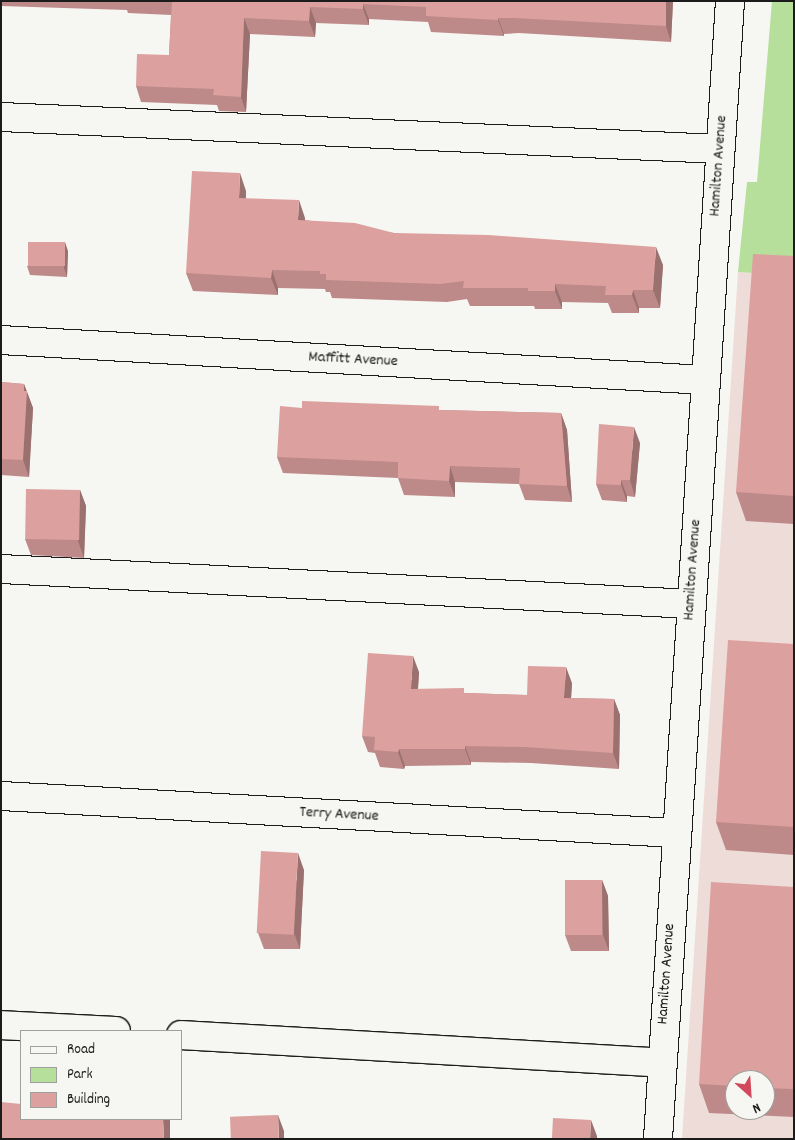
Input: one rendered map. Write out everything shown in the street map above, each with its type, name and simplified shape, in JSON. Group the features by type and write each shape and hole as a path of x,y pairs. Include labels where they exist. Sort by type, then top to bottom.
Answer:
{"street":[{"name":"Hamilton Avenue","path":"658,1139 730,1"},
{"path":"1,116 720,149"},
{"name":"Maffitt Avenue","path":"1,340 705,380"},
{"path":"1,569 691,604"},
{"name":"Terry Avenue","path":"1,796 676,833"},
{"path":"1,1024 100,1030"},
{"path":"182,1035 662,1063"}],"shaded area":[{"path":"738,272 794,276 794,1139 682,1139"}],"green space":[{"path":"772,1 794,1 794,276 738,272 747,182 757,182"}],"building":[{"path":"172,1 666,1 666,26 514,18 498,18 498,20 426,16 426,7 363,4 363,9 310,7 309,21 244,18 241,97 213,95 214,89 136,86 137,54 169,55"},
{"path":"192,171 240,173 239,198 299,200 298,220 355,223 394,233 488,235 656,247 653,290 633,290 632,295 605,295 606,286 555,284 555,291 528,291 528,288 463,288 464,281 440,284 326,280 326,274 320,274 320,271 272,270 271,278 186,273"},
{"path":"28,242 65,242 65,266 28,266"},
{"path":"753,254 794,256 794,496 736,492"},
{"path":"1,382 24,384 24,391 27,391 23,460 1,459"},
{"path":"302,401 439,406 439,410 561,413 567,486 519,484 520,468 450,466 449,481 398,478 398,462 277,457 280,406 302,408"},
{"path":"599,424 634,427 630,480 621,480 621,485 596,484"},
{"path":"26,489 80,490 79,540 25,539"},
{"path":"728,640 794,644 794,827 716,822"},
{"path":"368,653 413,656 411,689 464,688 464,693 527,695 528,666 566,667 564,698 614,699 613,753 525,747 465,746 465,749 399,749 398,752 374,750 375,737 362,736"},
{"path":"261,851 298,853 294,935 257,933"},
{"path":"565,880 602,880 602,935 565,935"},
{"path":"711,882 794,887 794,1089 775,1088 775,1070 725,1070 725,1085 699,1084"},
{"path":"1,1102 20,1104 20,1120 163,1120 164,1139 1,1139"},
{"path":"278,1115 279,1139 231,1139 230,1117"},
{"path":"553,1118 591,1120 590,1139 552,1139"}]}
